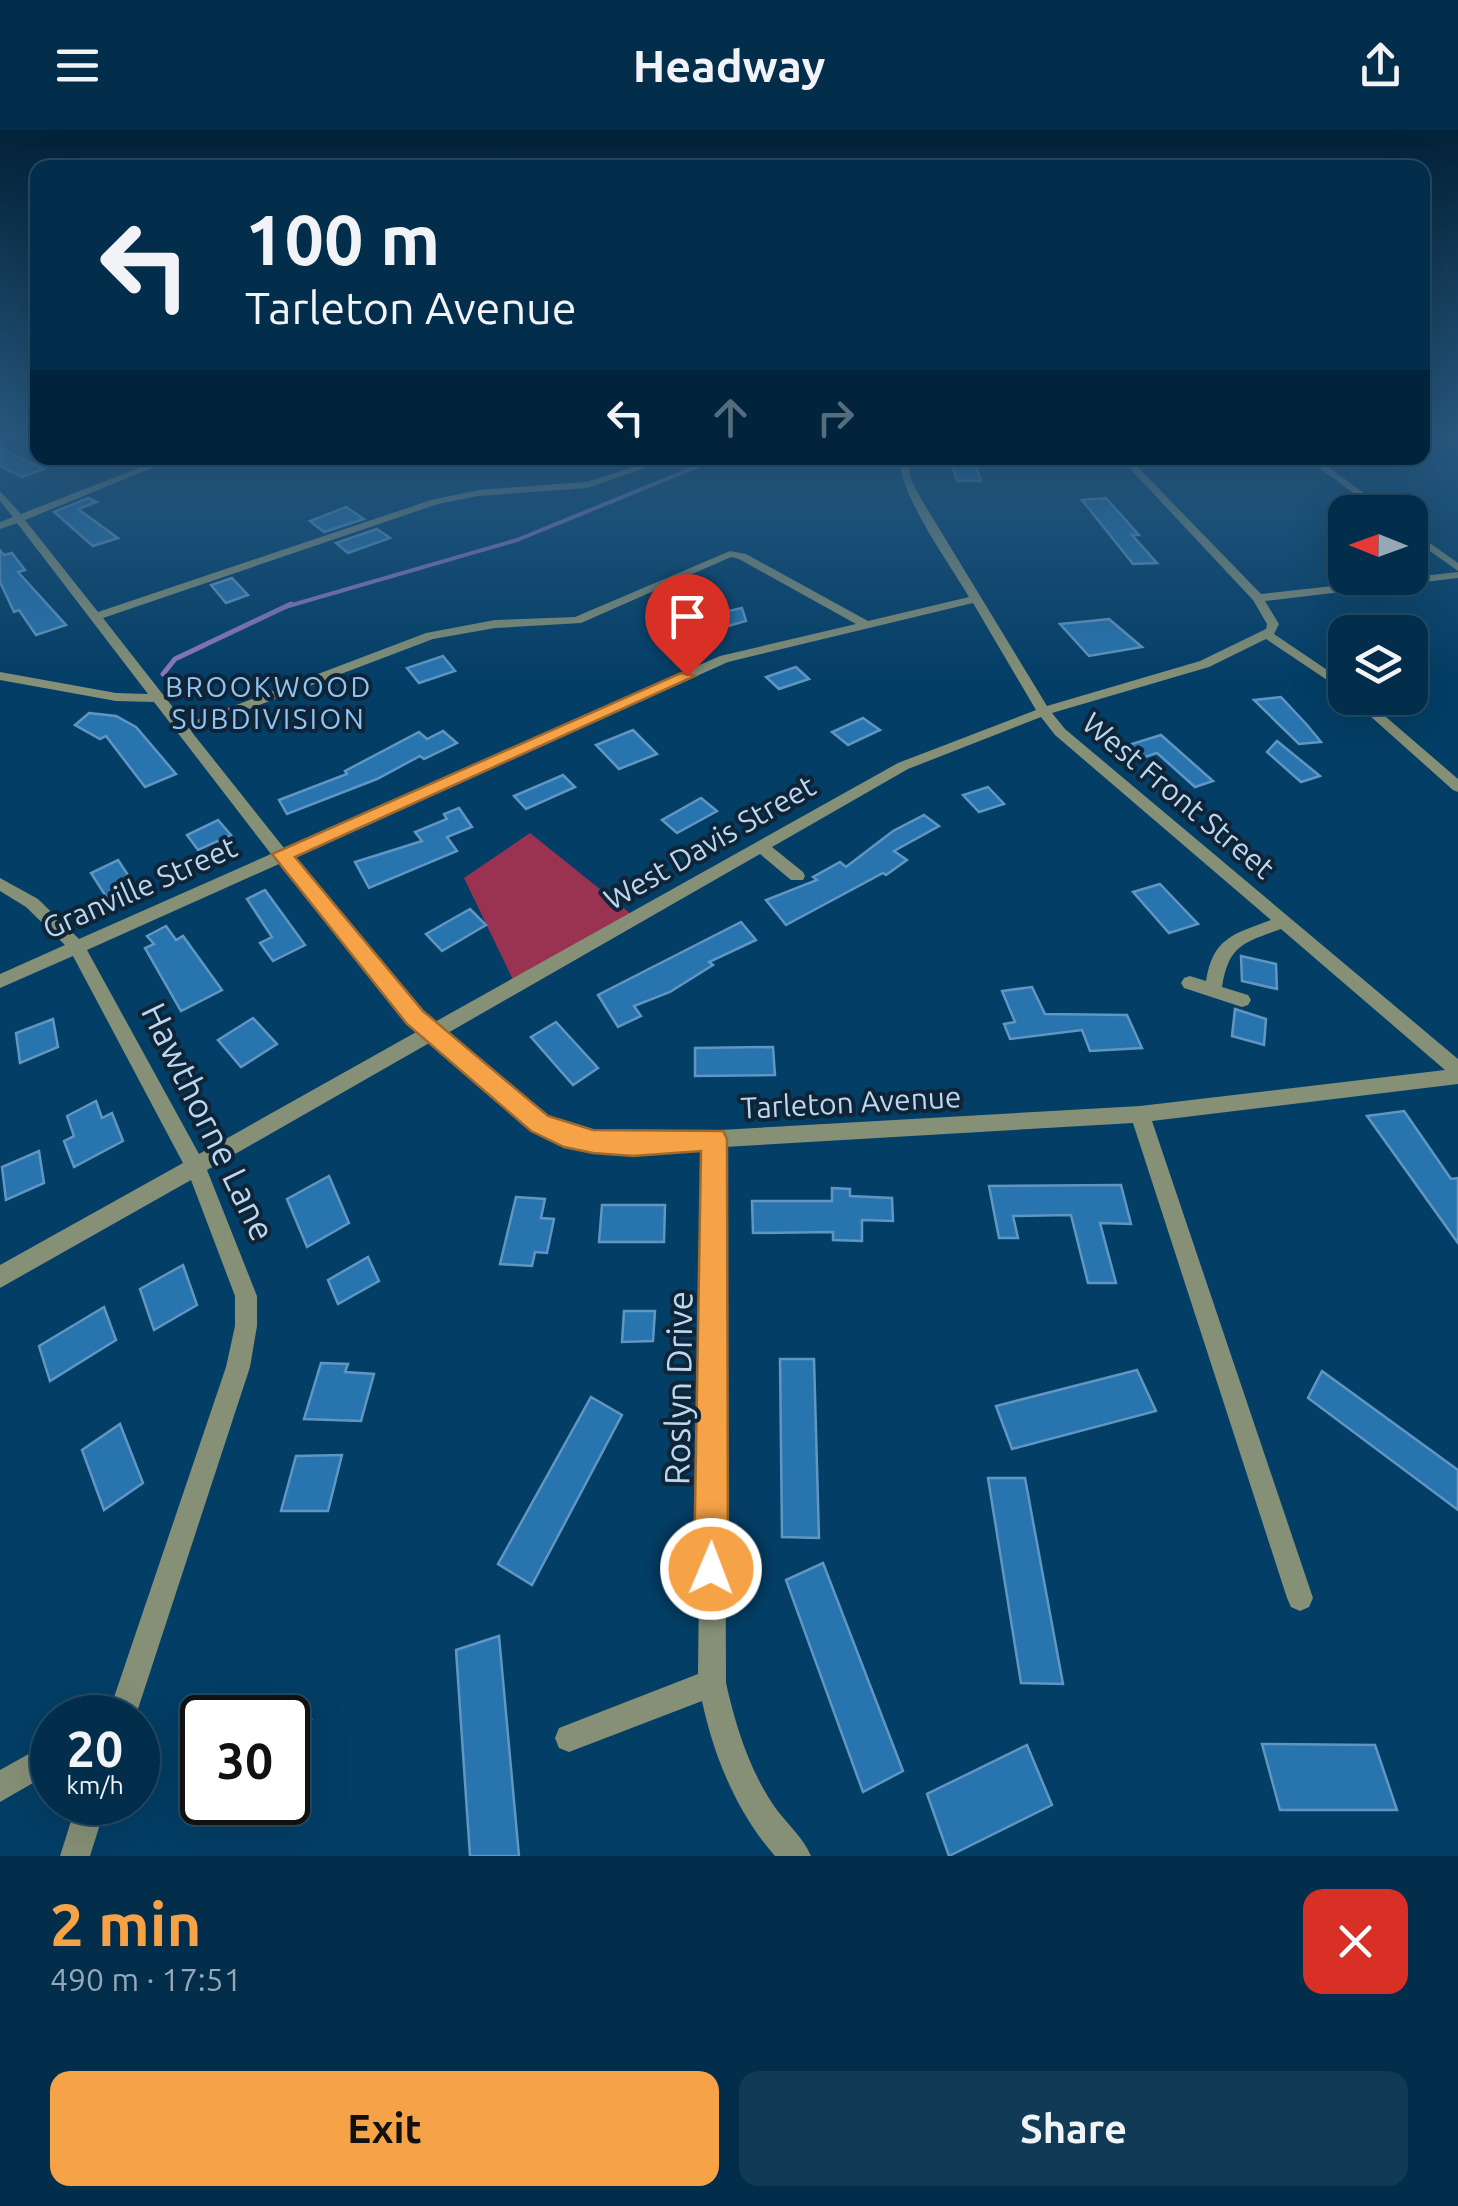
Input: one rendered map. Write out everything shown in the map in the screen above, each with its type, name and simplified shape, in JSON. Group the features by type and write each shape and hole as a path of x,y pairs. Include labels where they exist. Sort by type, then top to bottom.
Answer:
{"street":[{"name":"Tarleton Avenue","path":"23,522 415,1018 540,1124 564,1136 633,1144 1140,1114 1458,1073"},
{"path":"98,616 377,522"},
{"name":"West Front Street","path":"930,522 1042,711 1073,746 1458,1073"},
{"path":"1185,522 1258,598 1274,624 1266,634 1328,676"},
{"path":"1428,547 1458,571"},
{"path":"186,728 430,636 471,627 577,620 730,554 742,556 864,624"},
{"path":"1258,598 1378,588 1458,571"},
{"name":"Granville Street","path":"0,981 724,659 977,599"},
{"name":"West Davis Street","path":"0,1278 432,1029 903,766 959,740 1042,711 1209,663 1266,634"},
{"path":"0,676 116,697 161,698"},
{"path":"1377,715 1458,787"},
{"path":"760,846 797,876"},
{"name":"Hawthorne Lane","path":"0,884 32,903 77,947 196,1166 239,1270 246,1326 238,1367 128,1695"},
{"path":"1213,990 1218,954 1225,945 1283,922"},
{"path":"1190,983 1242,1000"},
{"path":"1140,1114 1300,1598"},
{"name":"Roslyn Drive","path":"714,1139 712,1683 732,1759 770,1830 796,1856"},
{"path":"569,1738 712,1683"},
{"path":"0,1787 30,1769"},
{"path":"75,1856 85,1825"}],"shaded area":[{"path":"530,833 636,918 516,986 464,878"}],"building":[{"path":"65,522 95,522 118,538 93,546"},
{"path":"311,522 356,522 324,532"},
{"path":"1099,522 1127,522 1139,535 1132,535 1157,563 1133,564"},
{"path":"377,529 390,538 348,553 336,543"},
{"path":"0,550 4,555 12,553 25,570 18,572 66,625 36,635 19,610 14,612 0,582"},
{"path":"232,578 248,595 226,603 211,585"},
{"path":"742,608 746,621 679,640 666,625"},
{"path":"1109,619 1142,647 1089,656 1060,624"},
{"path":"443,656 455,671 419,683 407,668"},
{"path":"796,667 809,679 779,689 766,677"},
{"path":"1281,697 1321,742 1299,744 1254,700"},
{"path":"89,713 116,716 136,727 176,774 145,787 106,736 100,739 75,725"},
{"path":"863,718 880,730 848,745 832,732"},
{"path":"633,730 657,754 619,769 596,745"},
{"path":"443,731 457,743 424,759 420,756 377,779 287,814 279,800 347,774 345,771 419,732 427,739"},
{"path":"1161,735 1213,781 1195,787 1157,753 1136,760 1122,747"},
{"path":"1277,741 1320,776 1301,782 1267,752"},
{"path":"563,775 575,787 526,809 514,796"},
{"path":"988,787 1004,804 979,812 963,795"},
{"path":"701,798 717,811 677,833 662,820"},
{"path":"459,808 472,827 447,837 457,851 369,888 355,862 422,841 415,832 447,819 444,814"},
{"path":"924,815 939,826 894,851 907,860 886,875 883,873 786,925 766,900 817,880 813,877 840,862 846,867 893,831"},
{"path":"218,820 231,835 198,850 187,835"},
{"path":"118,860 140,893 112,906 91,873"},
{"path":"1160,884 1198,924 1169,933 1133,892"},
{"path":"265,890 305,945 273,961 260,943 272,937 247,899"},
{"path":"470,909 486,925 442,951 426,934"},
{"path":"741,922 756,940 709,962 713,965 670,992 634,1006 641,1016 618,1027 598,995"},
{"path":"166,926 176,940 183,936 222,990 181,1011 145,948 154,944 147,936"},
{"path":"1241,956 1276,964 1277,989 1242,981"},
{"path":"1032,987 1045,1014 1127,1015 1142,1048 1090,1051 1082,1030 1010,1039 1004,1024 1015,1022 1002,991"},
{"path":"1235,1009 1266,1019 1264,1045 1232,1036"},
{"path":"253,1018 277,1044 241,1067 218,1040"},
{"path":"53,1019 58,1047 20,1063 16,1033"},
{"path":"556,1022 598,1068 573,1085 531,1037"},
{"path":"773,1047 775,1075 695,1076 695,1048"},
{"path":"96,1101 102,1118 112,1113 123,1141 74,1167 64,1141 74,1136 67,1116"},
{"path":"1404,1111 1451,1179 1458,1178 1458,1243 1367,1116"},
{"path":"39,1151 44,1183 6,1200 2,1167"},
{"path":"329,1176 349,1223 307,1247 287,1199"},
{"path":"1121,1185 1131,1224 1100,1223 1116,1283 1088,1283 1071,1215 1013,1216 1018,1238 999,1238 989,1186"},
{"path":"832,1188 850,1189 850,1196 892,1198 893,1221 862,1220 862,1241 833,1240 833,1232 753,1233 752,1201 832,1201"},
{"path":"516,1197 545,1199 541,1218 554,1219 547,1253 535,1252 532,1266 500,1264"},
{"path":"602,1205 665,1205 664,1242 599,1242"},
{"path":"368,1257 379,1281 338,1304 328,1280"},
{"path":"183,1265 197,1305 154,1330 140,1289"},
{"path":"104,1307 116,1340 50,1381 39,1346"},
{"path":"624,1311 655,1311 653,1341 622,1342"},
{"path":"780,1359 814,1359 819,1538 782,1537"},
{"path":"321,1363 348,1364 345,1372 374,1374 361,1421 304,1419"},
{"path":"1137,1370 1156,1411 1012,1449 996,1406"},
{"path":"1322,1371 1458,1470 1458,1510 1308,1398"},
{"path":"591,1397 622,1415 532,1585 498,1564"},
{"path":"120,1424 143,1483 104,1510 82,1450"},
{"path":"342,1455 328,1511 281,1511 296,1456"},
{"path":"988,1478 1025,1478 1063,1684 1021,1683"},
{"path":"823,1563 903,1771 863,1792 786,1580"},
{"path":"499,1636 519,1856 470,1856 456,1650"},
{"path":"1262,1744 1375,1745 1397,1810 1280,1810"},
{"path":"1027,1745 1052,1805 949,1856 927,1794"}],"waterway":[{"path":"285,607 517,540 562,522"},
{"path":"163,674 175,659 291,604"}],"district":[{"name":"BROOKWOOD SUBDIVISION","path":"269,703"}],"route":[{"path":"687,676 282,854 415,1018 540,1124 564,1136 593,1141 633,1144 714,1139 711,1569"}]}
